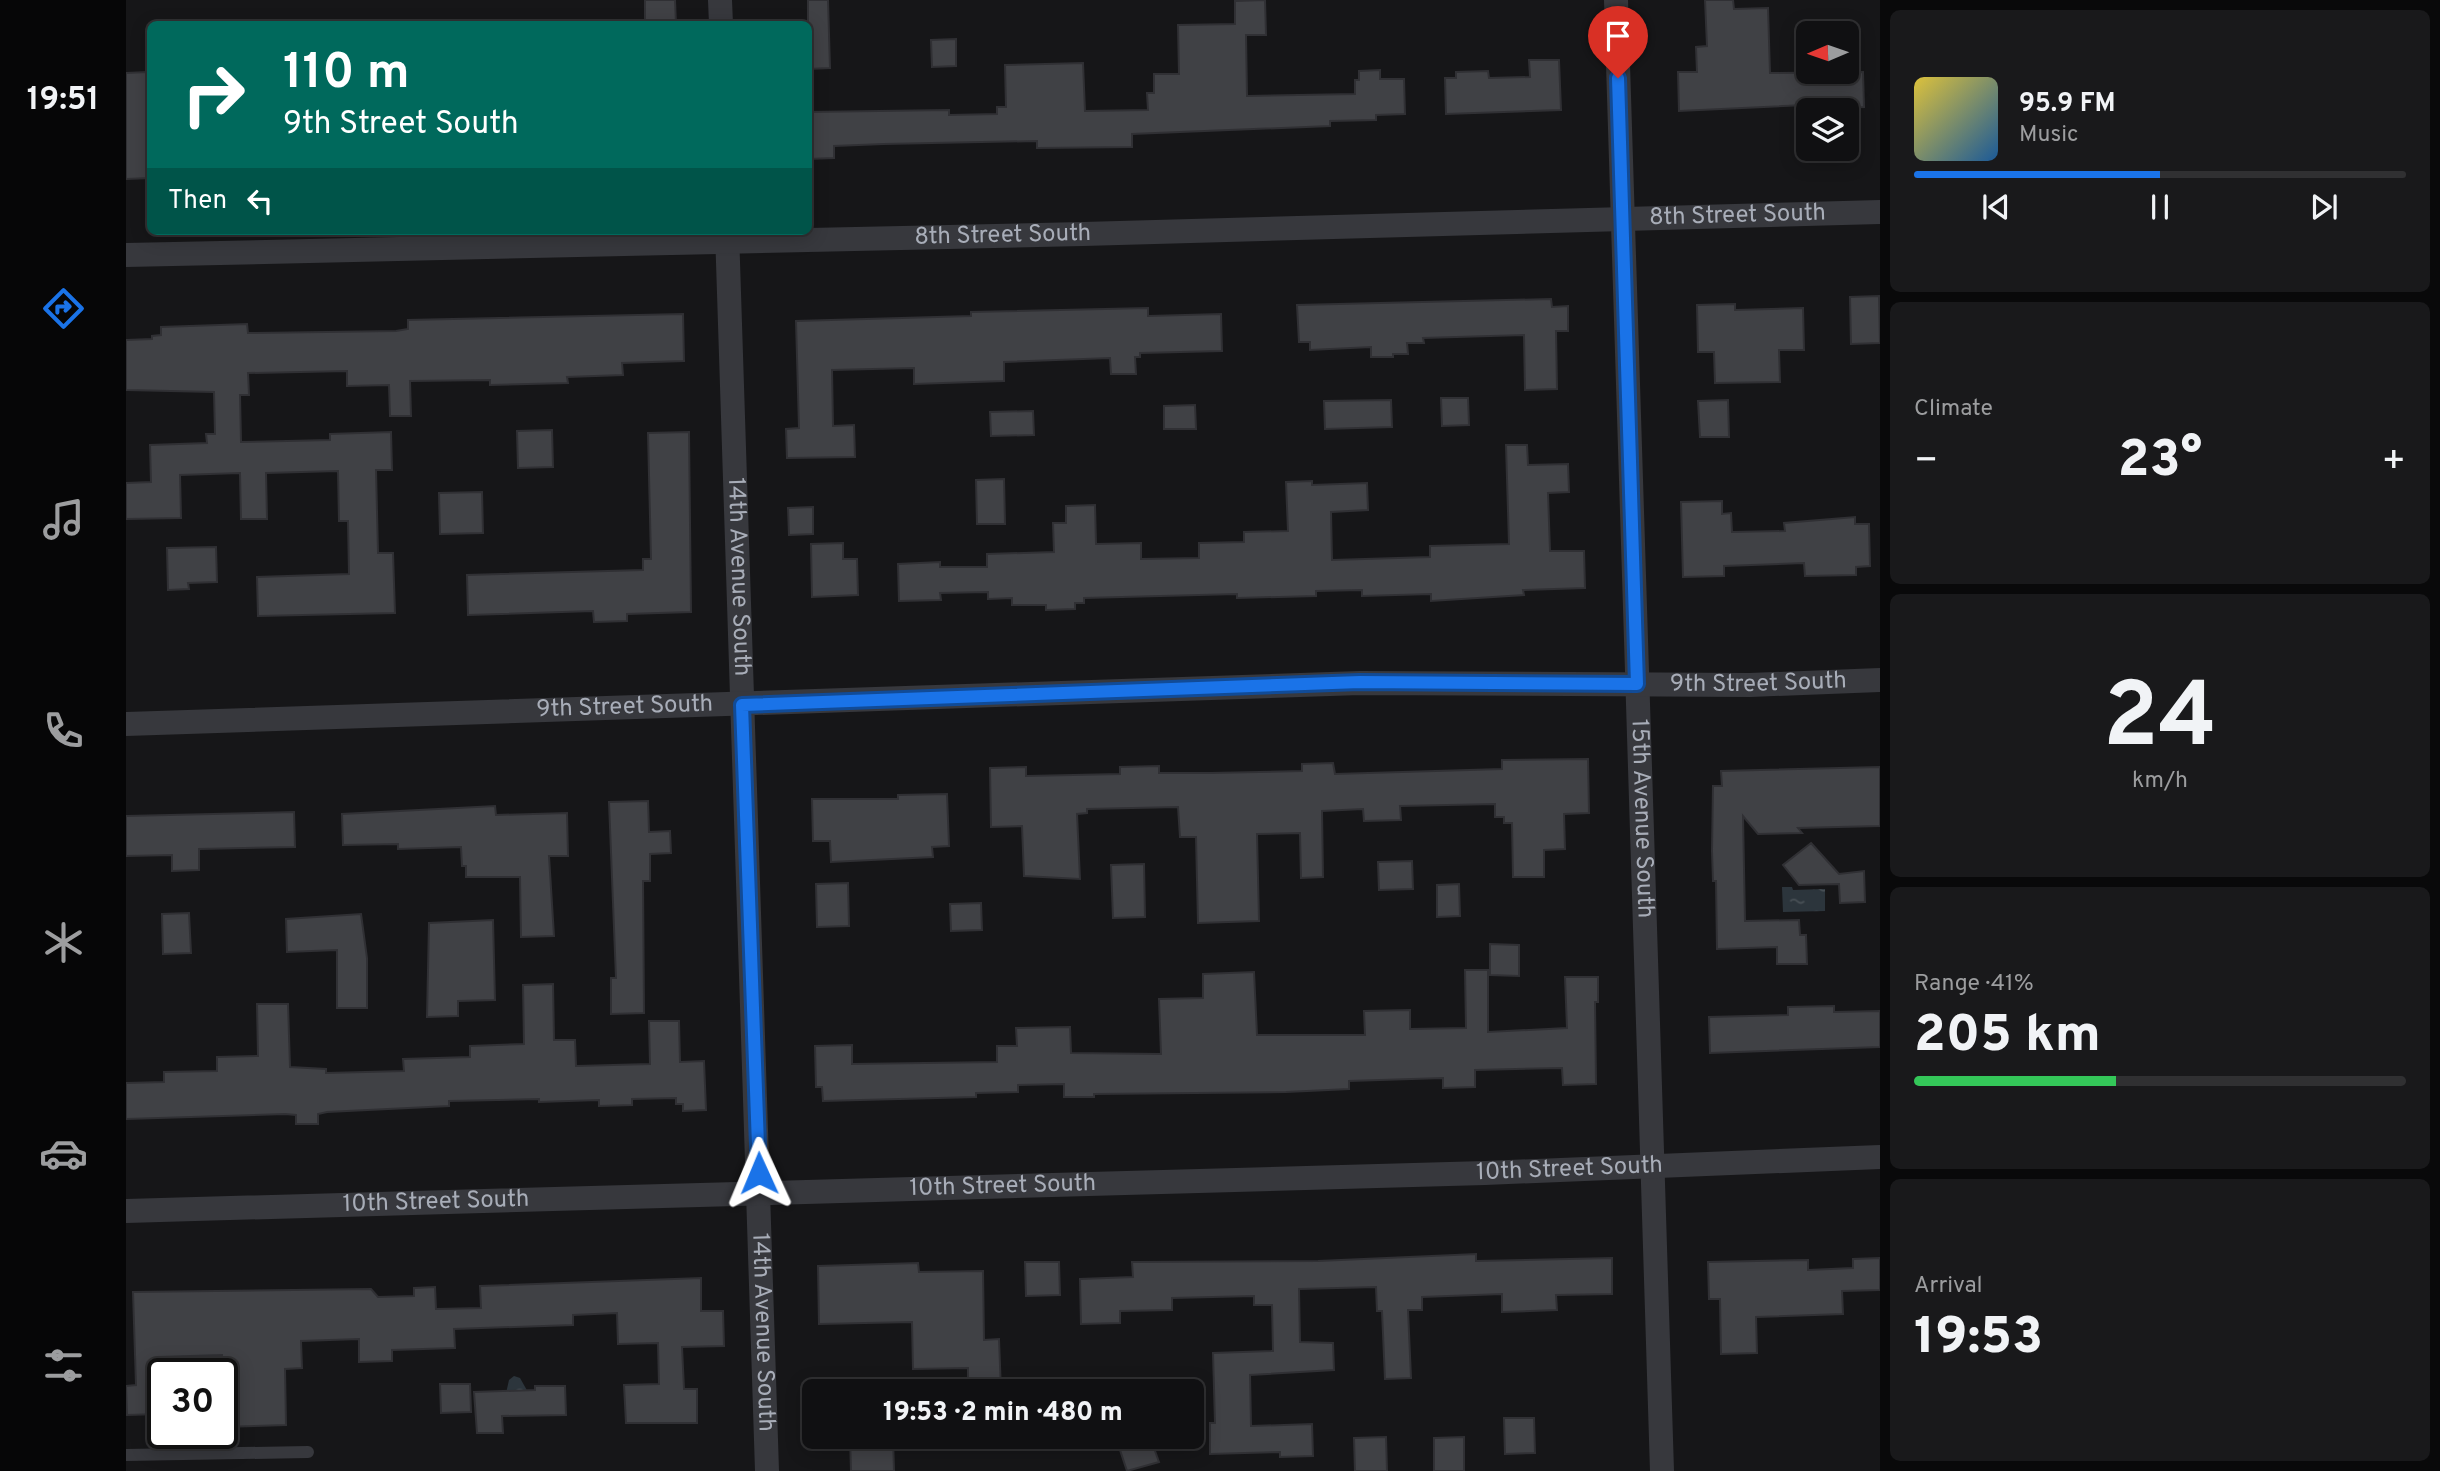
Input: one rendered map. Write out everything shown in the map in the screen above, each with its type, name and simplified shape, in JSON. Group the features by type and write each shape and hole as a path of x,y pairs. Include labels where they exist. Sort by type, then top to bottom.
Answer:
{"street":[{"path":"720,0 721,21"},
{"name":"15th Avenue South","path":"1616,0 1662,1471"},
{"name":"8th Street South","path":"126,255 727,237 1880,212"},
{"name":"14th Avenue South","path":"727,237 767,1471"},
{"name":"9th Street South","path":"126,724 1360,682 1750,685 1880,680"},
{"name":"10th Street South","path":"126,1211 759,1195 1880,1157"}],"lane":[{"path":"126,1455 308,1452"}],"water":[{"path":"1782,887 1792,887 1793,890 1825,889 1825,911 1783,912"},
{"path":"514,1376 520,1378 529,1394 526,1412 520,1416 512,1414 505,1398 509,1380"}],"building":[{"path":"645,0 675,0 676,21 645,21"},
{"path":"808,0 828,0 830,68 812,69 812,21 808,21"},
{"path":"1265,0 1266,35 1246,35 1247,96 1355,94 1355,80 1359,80 1359,71 1380,70 1380,79 1404,79 1405,114 1376,115 1376,120 1330,121 1330,126 1132,134 1132,147 1037,148 1037,141 884,144 834,146 834,158 812,159 812,112 949,110 949,115 997,114 997,107 1006,107 1005,65 1083,63 1085,111 1148,110 1147,93 1154,93 1154,74 1179,74 1178,25 1235,24 1235,1"},
{"path":"1705,0 1733,0 1734,9 1768,8 1770,73 1796,73 1796,84 1859,84 1859,72 1863,72 1864,107 1859,107 1859,98 1796,98 1796,105 1679,111 1678,72 1697,72 1696,47 1707,46"},
{"path":"956,39 956,66 932,67 931,40"},
{"path":"1529,60 1559,60 1561,110 1446,114 1445,78 1456,78 1456,72 1488,71 1489,78 1530,77"},
{"path":"147,72 147,178 126,179 126,73"},
{"path":"1879,296 1880,343 1851,344 1850,297"},
{"path":"1551,299 1552,307 1568,306 1568,331 1556,331 1557,389 1525,390 1524,335 1423,338 1424,343 1407,343 1408,354 1393,354 1393,357 1371,357 1371,347 1310,350 1310,342 1299,342 1297,305"},
{"path":"1735,304 1735,310 1803,308 1804,350 1779,350 1780,382 1715,383 1714,352 1698,352 1697,305"},
{"path":"1148,308 1148,316 1221,314 1222,351 1140,353 1140,357 1135,357 1136,374 1111,374 1110,358 1004,362 1004,381 914,384 914,368 832,370 833,426 854,425 855,457 787,458 786,429 799,428 796,321 971,316 971,312"},
{"path":"683,314 684,361 622,363 623,375 567,377 568,383 490,385 490,380 410,381 411,416 390,416 389,385 347,386 347,371 248,373 249,395 240,395 241,442 330,440 330,434 391,432 392,470 376,470 378,553 393,553 395,613 258,616 257,577 349,574 348,521 339,521 338,471 266,473 267,519 241,519 240,473 180,475 181,518 126,519 126,483 151,482 150,445 207,443 206,434 215,434 214,392 126,390 126,340 152,339 152,336 161,335 161,327 247,324 248,333 396,331 408,329 408,320"},
{"path":"1441,398 1468,398 1469,425 1442,426"},
{"path":"1391,400 1392,427 1325,429 1324,401"},
{"path":"1728,400 1729,437 1700,437 1698,401"},
{"path":"1195,405 1196,429 1164,429 1164,406"},
{"path":"1033,411 1034,435 991,436 990,412"},
{"path":"552,430 553,467 518,468 517,431"},
{"path":"689,432 691,612 627,614 627,621 594,622 593,611 468,615 467,575 643,570 643,559 651,559 648,433"},
{"path":"1506,445 1527,445 1528,465 1568,464 1569,492 1548,493 1550,551 1584,551 1585,588 1523,590 1524,595 1431,601 1431,594 1362,596 1362,590 1316,591 1316,596 1237,598 1237,594 1084,598 1084,603 1075,603 1075,609 1046,610 1046,605 1012,605 1012,598 988,599 988,592 940,593 941,600 899,601 898,564 940,562 940,567 987,567 987,554 1054,552 1053,523 1066,523 1066,506 1095,505 1096,544 1141,543 1141,559 1199,558 1199,543 1244,542 1244,532 1288,531 1286,482 1312,481 1312,485 1367,483 1368,510 1331,512 1332,560 1430,557 1430,546 1509,544"},
{"path":"1004,479 1005,524 977,524 976,480"},
{"path":"482,492 483,533 440,534 439,493"},
{"path":"1722,501 1722,514 1731,513 1732,532 1785,531 1784,523 1855,517 1855,524 1869,524 1870,566 1856,567 1856,575 1805,576 1804,563 1724,566 1724,576 1683,577 1681,502"},
{"path":"813,507 813,534 789,535 788,508"},
{"path":"843,543 843,559 857,559 858,595 812,597 811,544"},
{"path":"216,547 217,582 188,583 189,589 168,590 167,548"},
{"path":"1588,759 1589,813 1564,814 1565,849 1544,850 1544,877 1513,877 1512,823 1504,823 1504,817 1495,817 1495,804 1400,806 1401,820 1364,821 1363,809 1322,811 1323,877 1301,878 1300,833 1257,834 1259,921 1198,923 1196,837 1180,837 1178,807 1087,809 1087,813 1077,814 1080,879 1024,876 1022,826 991,827 990,768 1026,767 1026,776 1120,774 1120,767 1159,766 1159,773 1302,771 1302,764 1333,763 1335,774 1502,769 1502,760"},
{"path":"1880,767 1880,826 1798,828 1802,833 1758,834 1743,816 1745,921 1799,920 1800,935 1806,935 1807,964 1777,964 1777,947 1717,949 1716,881 1713,881 1712,851 1713,786 1722,786 1721,771"},
{"path":"947,794 949,846 932,847 933,857 831,862 830,841 813,841 812,799 898,799 898,795"},
{"path":"648,801 649,832 670,831 671,853 650,854 650,881 643,881 644,1013 611,1014 611,978 616,978 609,802"},
{"path":"495,806 496,815 567,813 568,856 549,856 554,936 521,937 520,877 466,877 466,866 462,866 461,847 398,849 398,844 343,845 342,814"},
{"path":"294,812 295,847 199,849 199,870 172,871 172,855 126,856 126,816"},
{"path":"1811,843 1839,874 1864,871 1865,902 1840,903 1839,884 1799,885 1783,865"},
{"path":"1412,861 1413,889 1379,890 1378,862"},
{"path":"1144,864 1145,917 1113,918 1111,865"},
{"path":"848,883 849,926 817,927 816,884"},
{"path":"1459,884 1460,916 1437,917 1437,885"},
{"path":"981,903 982,930 951,931 950,904"},
{"path":"189,913 191,953 163,954 162,914"},
{"path":"361,914 367,958 367,1008 337,1008 337,950 287,952 286,919"},
{"path":"493,920 495,1000 458,1001 458,1016 427,1017 429,923"},
{"path":"1490,944 1519,945 1519,976 1490,975"},
{"path":"1465,970 1488,970 1488,1032 1567,1028 1565,977 1598,977 1598,1002 1595,1002 1596,1084 1563,1085 1562,1068 1475,1070 1475,1087 1443,1088 1443,1078 1349,1081 1349,1089 1094,1094 1094,1097 1064,1097 1064,1084 1018,1085 1018,1092 976,1093 976,1097 823,1101 822,1087 816,1087 815,1046 852,1045 852,1064 997,1062 997,1046 1017,1046 1016,1028 1070,1027 1071,1053 1161,1054 1159,999 1203,998 1203,974 1254,972 1257,1035 1365,1035 1364,1011 1410,1010 1410,1029 1466,1028"},
{"path":"553,984 554,1040 575,1040 576,1066 650,1064 649,1021 679,1021 680,1062 704,1061 706,1110 683,1111 683,1104 676,1104 676,1098 632,1099 632,1105 599,1106 599,1100 539,1102 539,1099 449,1101 449,1106 327,1112 318,1114 318,1124 296,1124 296,1115 285,1114 126,1119 126,1083 164,1082 164,1072 217,1071 217,1057 258,1056 257,1004 288,1004 290,1067 326,1069 326,1073 404,1071 403,1059 470,1057 470,1046 524,1044 523,985"},
{"path":"1834,1006 1834,1012 1880,1011 1880,1047 1710,1053 1709,1017 1788,1015 1788,1007"},
{"path":"1476,1254 1476,1261 1612,1258 1612,1294 1556,1295 1557,1310 1502,1312 1502,1294 1422,1297 1422,1310 1408,1310 1411,1378 1385,1379 1382,1311 1377,1311 1376,1287 1299,1289 1300,1342 1333,1343 1334,1370 1250,1375 1251,1426 1312,1424 1313,1456 1280,1457 1280,1452 1210,1454 1210,1423 1215,1423 1213,1353 1273,1351 1272,1305 1254,1305 1254,1296 1172,1298 1172,1310 1120,1311 1120,1323 1081,1324 1080,1279 1133,1277 1132,1262 1318,1261"},
{"path":"1880,1258 1880,1290 1842,1291 1843,1314 1756,1317 1757,1353 1721,1354 1720,1299 1709,1299 1708,1262 1808,1260 1808,1270 1853,1268 1853,1259"},
{"path":"1025,1262 1059,1262 1060,1295 1026,1296"},
{"path":"918,1263 919,1272 983,1271 984,1340 999,1339 1001,1379 968,1379 968,1368 913,1369 912,1322 819,1324 818,1266"},
{"path":"701,1278 701,1311 723,1311 724,1346 682,1347 684,1389 697,1389 697,1423 626,1423 624,1385 659,1384 658,1343 618,1344 617,1313 573,1315 573,1325 454,1329 455,1348 392,1350 392,1361 359,1362 359,1339 301,1341 302,1368 285,1369 286,1425 238,1426 238,1358 222,1358 222,1355 147,1358 147,1414 127,1415 126,1386 136,1385 133,1292 371,1289 378,1297 414,1296 414,1288 435,1287 436,1309 481,1308 480,1286"},
{"path":"440,1384 470,1384 471,1412 441,1413"},
{"path":"535,1386 565,1386 566,1415 502,1416 503,1433 477,1433 474,1392 535,1390"},
{"path":"1504,1418 1534,1418 1535,1453 1505,1454"},
{"path":"1386,1437 1387,1471 1355,1471 1354,1438"},
{"path":"1464,1437 1464,1471 1434,1471 1434,1438"},
{"path":"850,1449 893,1449 894,1471 851,1471"},
{"path":"1120,1449 1154,1449 1159,1462 1127,1471"}],"route":[{"path":"759,1173 742,705 1360,682 1637,684 1618,78"}]}
